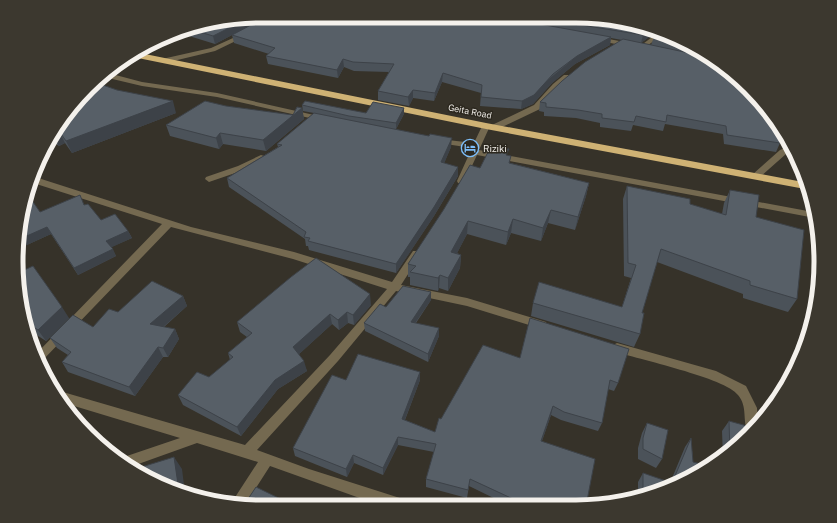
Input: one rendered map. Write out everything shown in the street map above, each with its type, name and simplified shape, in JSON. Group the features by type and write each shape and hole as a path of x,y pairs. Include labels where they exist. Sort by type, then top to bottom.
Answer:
{"highway":[{"name":"Geita Road","path":"141,56 490,127 801,185"}],"street":[{"path":"165,61 213,50 252,30"},
{"path":"589,37 646,48 657,38"},
{"path":"609,50 621,43"},
{"path":"455,192 467,171 476,149 490,127 537,107 556,86 573,72"},
{"path":"111,76 142,84 217,95 334,121"},
{"path":"303,127 314,116"},
{"path":"434,140 809,214"},
{"path":"756,176 786,150"},
{"path":"209,179 242,168 270,154"},
{"path":"38,180 169,223 294,256 394,287 467,302 556,329"},
{"path":"42,355 169,223"},
{"path":"247,452 334,358 394,287 422,244"},
{"path":"608,345 716,376 742,390 751,408 752,422"},
{"path":"66,398 247,452 309,475 385,500"},
{"path":"130,461 198,437"},
{"path":"241,499 267,459"}],"building":[{"path":"262,23 534,23 611,37 577,56 553,74 534,95 522,101 481,97 482,85 443,73 435,93 413,90 408,97 378,91 394,64 353,62 343,59 337,70 266,56 275,48 232,35 254,24"},
{"path":"569,23 607,25 645,34 643,35"},
{"path":"236,25 213,36 198,32"},
{"path":"623,39 692,54 721,72 755,104 774,129 780,138 780,143 727,135 726,126 667,115 666,122 636,116 634,122 602,118 602,114 546,107 546,103 540,102 585,62"},
{"path":"101,85 117,90 173,101 66,141 60,133 63,129 82,104"},
{"path":"205,101 226,106 293,115 297,107 302,108 263,140 220,133 216,138 166,125"},
{"path":"305,101 366,113 373,102 404,108 396,123 349,116 302,105"},
{"path":"314,113 429,136 430,134 452,138 441,162 458,167 434,207 396,264 308,241 310,238 304,237 306,232 227,178 282,145 277,144"},
{"path":"491,146 509,149 506,155 511,156 509,163 589,183 578,217 551,210 543,228 513,219 508,232 468,221 451,252 461,255 448,278 440,275 438,278 410,272 416,266 408,264 444,209 470,165 480,168"},
{"path":"627,186 690,199 690,204 726,215 730,190 759,195 756,217 804,230 797,299 750,285 750,281 661,249 642,313 644,313 640,334 533,303 539,282 622,307 636,265 628,263"},
{"path":"80,195 84,205 88,204 101,220 115,214 128,231 106,241 113,249 74,268 47,227 25,237 31,199 40,212"},
{"path":"316,258 370,294 353,315 347,312 338,320 330,314 293,347 304,361 275,380 237,427 178,395 197,372 209,377 233,357 228,353 252,333 237,322"},
{"path":"33,266 62,307 38,330 32,326 31,323 25,293 24,270"},
{"path":"152,281 183,296 150,324 175,329 163,348 158,347 129,387 62,362 71,352 50,338 73,315 93,327 109,309 118,312"},
{"path":"403,286 431,292 411,322 439,328 428,354 364,323 380,304 386,307"},
{"path":"530,318 629,349 618,383 610,380 602,423 564,412 553,406 541,441 595,459 587,499 515,500 470,479 468,490 426,479 436,444 398,437 383,468 353,455 346,469 293,448 332,375 346,380 358,354 420,372 402,419 435,432 439,418 441,419 483,345 520,358"},
{"path":"729,421 747,426 747,427 730,444"},
{"path":"647,423 668,430 662,459 643,449 643,438"},
{"path":"691,438 693,462 701,464 674,479"},
{"path":"174,457 178,485 170,482 141,467"},
{"path":"643,473 668,482 643,490"},
{"path":"256,487 283,500 262,500 248,499"}],"place":[{"name":"Riziki","path":"470,148"}]}
